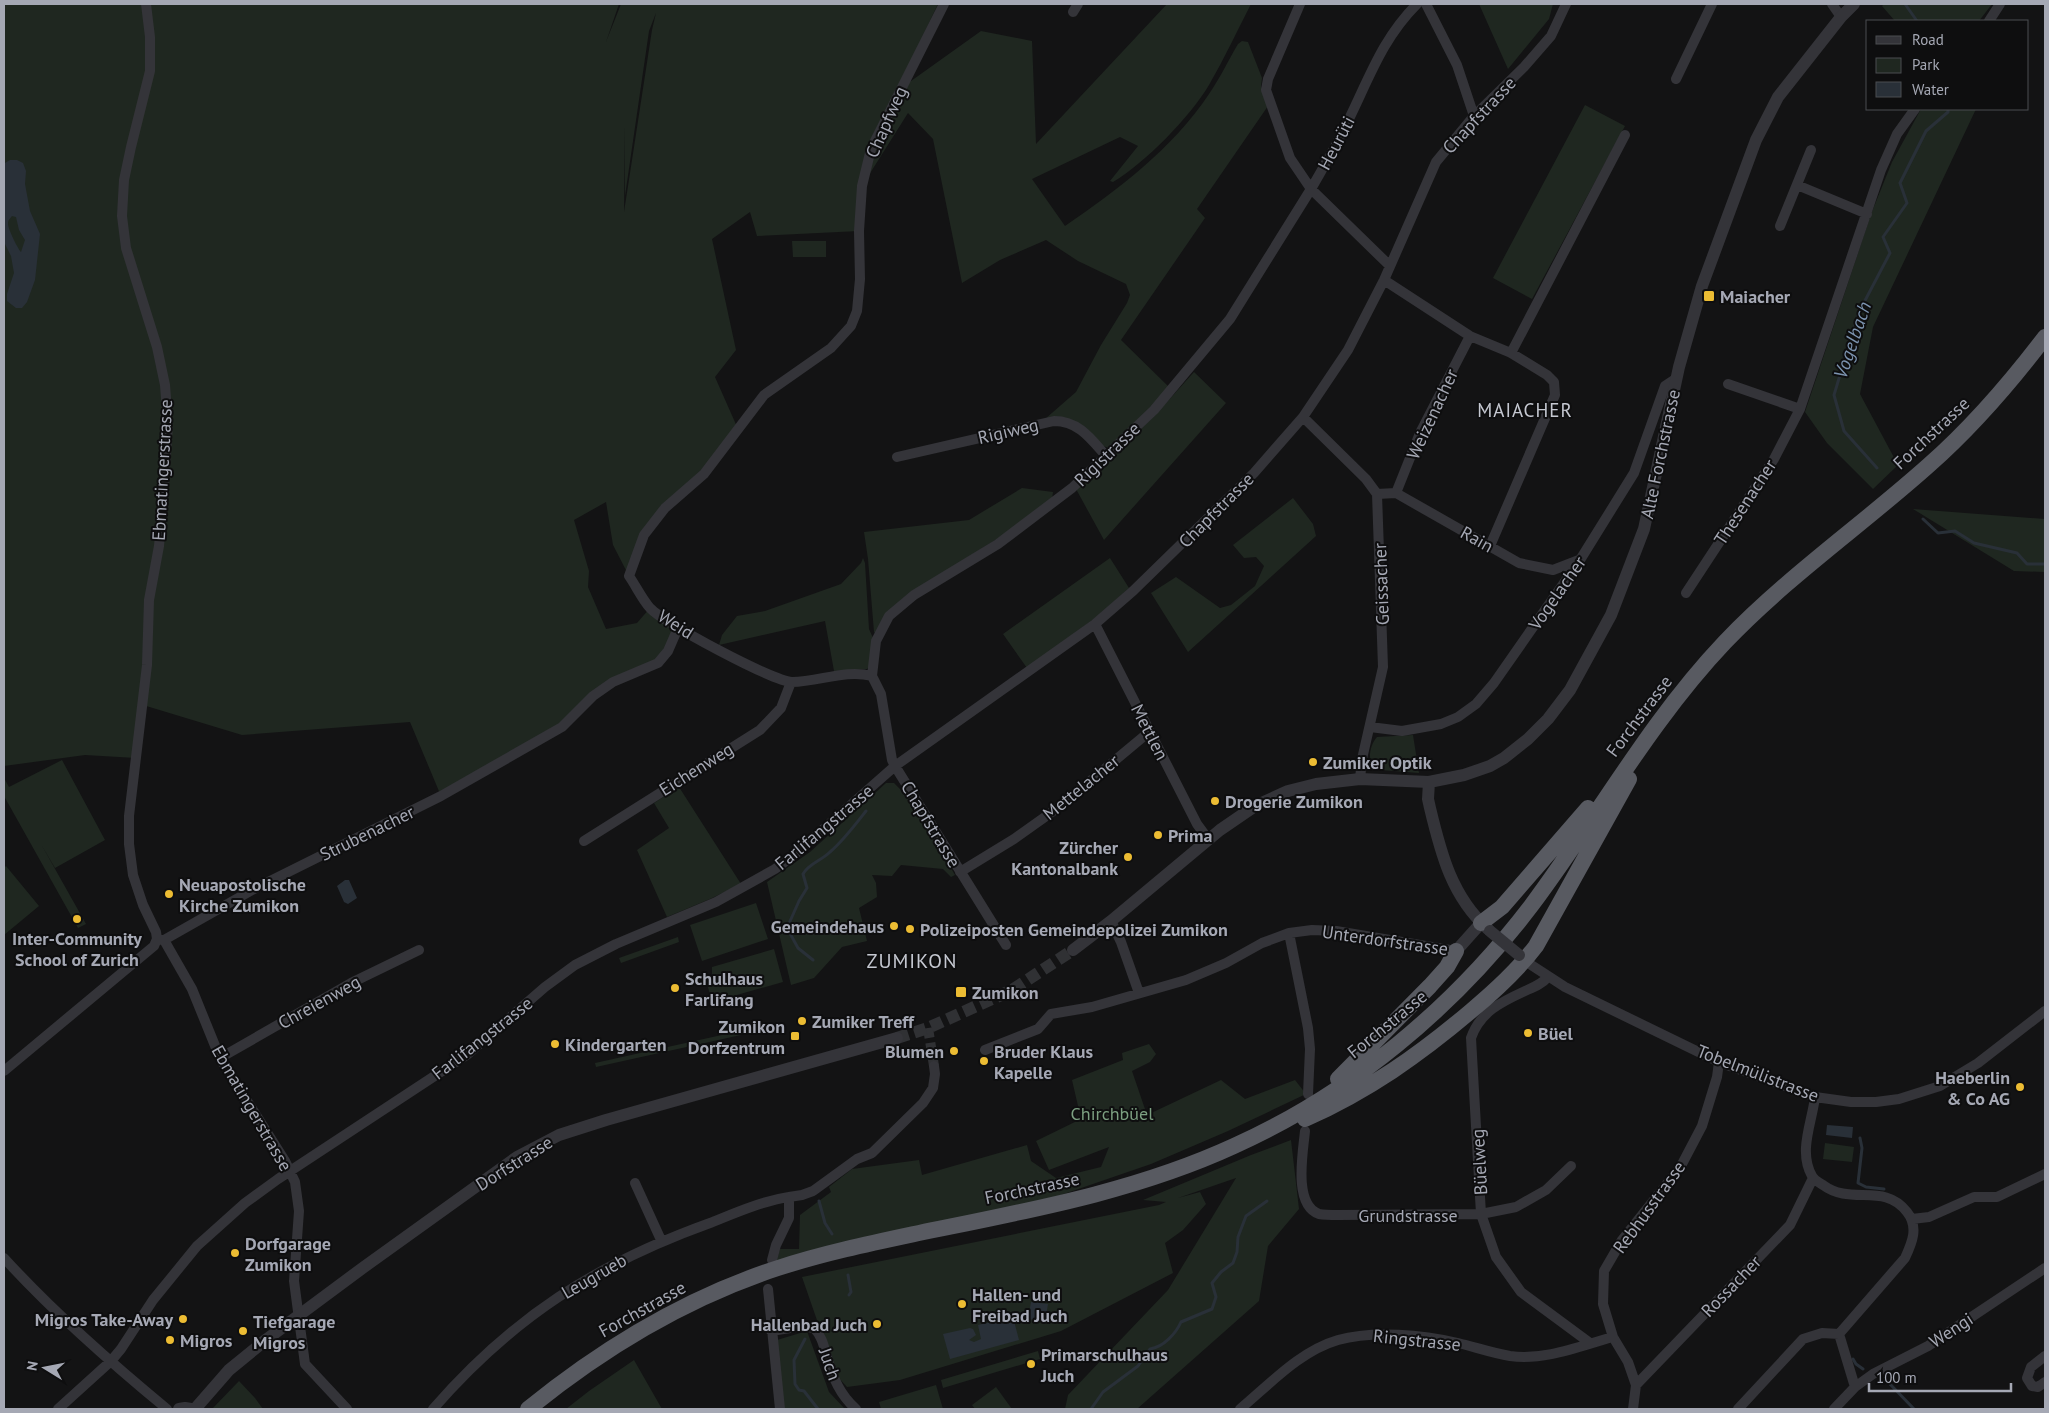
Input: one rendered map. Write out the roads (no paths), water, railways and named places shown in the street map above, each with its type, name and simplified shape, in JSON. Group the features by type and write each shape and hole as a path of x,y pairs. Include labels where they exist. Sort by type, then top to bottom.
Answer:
{"highway":[{"name":"Forchstrasse","path":"528,1409 595,1359 647,1326 700,1299 752,1277 833,1252 1123,1188 1292,1127 1336,1089 1391,1050 1434,1013 1472,976 1530,906 1654,726 1692,679 1738,629 1788,583 1912,480 1950,445 1998,396 2045,337"},
{"name":"Forchstrasse","path":"541,1409 587,1374 639,1339 691,1311 755,1284 835,1259 1057,1211 1130,1193 1210,1164 1292,1127 1348,1090 1396,1055 1422,1033 1478,979 1537,909 1648,746 1699,681 1741,635 1795,586 1917,485 1951,454 2004,399 2045,348"},
{"path":"1292,1127 1355,1096 1403,1065 1466,1015 1536,946 1648,746"},
{"path":"1486,927 1628,764"},
{"path":"1292,1127 1319,1094 1348,1070 1440,976 1456,951"}],"street":[{"name":"Ebmatingerstrasse","path":"146,4 150,37 150,71 124,180 122,216 126,248 157,347 165,385 168,424 160,546 149,600 147,665 129,816 129,844 133,875 143,905 156,932 192,990 220,1058 290,1171 297,1189 299,1211 294,1281 305,1364 347,1409"},
{"name":"Chapfweg","path":"843,336 851,326 857,311 860,279 859,231 861,194 871,149 944,4"},
{"path":"1300,4 1268,79 1266,90 1290,158 1311,189"},
{"name":"Heurüti","path":"1390,266 1311,189 1348,121 1380,52 1393,31 1417,4"},
{"path":"1426,4 1457,65 1474,116"},
{"name":"Chapfstrasse","path":"1006,945 895,766 1095,624 1133,591 1254,473 1303,417 1348,350 1384,280 1436,162 1474,116 1524,67 1551,36 1566,4"},
{"path":"1676,79 1712,4"},
{"path":"1832,4 1841,17"},
{"name":"Alte Forchstrasse","path":"1360,779 1429,782 1464,775 1490,766 1504,758 1528,739 1548,719 1570,690 1611,614 1644,529 1677,378 1702,286 1756,140 1778,97 1841,17 1854,4"},
{"path":"1990,20 2000,4"},
{"name":"Thesenacher","path":"1686,593 1774,459 1800,409 1881,170 1897,134 1914,110"},
{"path":"1511,353 1625,135"},
{"path":"1780,226 1811,150"},
{"path":"1797,185 1867,214"},
{"name":"Rigistrasse","path":"872,676 876,641 890,616 914,595 998,544 1072,488 1154,410 1230,319 1311,189"},
{"path":"1384,280 1470,336 1511,353 1547,375 1554,382 1555,395 1490,546"},
{"name":"Weid","path":"843,336 831,348 764,395 704,474 665,508 644,535 630,576 650,608 668,622 760,672 791,682 859,673 872,676"},
{"name":"Weizenacher","path":"1396,493 1420,433 1470,336"},
{"name":"Vogelacher","path":"1370,727 1402,731 1422,729 1458,717 1476,704 1494,683 1580,560 1634,473 1666,386 1677,378"},
{"path":"1728,384 1800,409"},
{"path":"1303,417 1366,479 1377,494 1396,493"},
{"name":"Rigiweg","path":"897,456 1054,421 1065,421 1074,424 1084,432 1106,457"},
{"name":"Rain","path":"1396,493 1520,563 1553,570 1580,560"},
{"name":"Geissacher","path":"1360,779 1362,759 1384,667 1377,494"},
{"name":"Mettlen","path":"1095,624 1197,824 1208,839"},
{"name":"Strubenacher","path":"4,1071 160,939 254,889 441,796 562,728 593,696 613,682 658,663 668,651 678,628"},
{"path":"872,676 881,694 892,760 895,766"},
{"name":"Eichenweg","path":"584,841 760,730 781,708 791,682"},
{"name":"Mettelacher","path":"960,872 1014,839 1059,807 1149,732"},
{"name":"Farlifangstrasse","path":"58,1409 111,1361 153,1300 197,1246 245,1203 290,1171 468,1054 545,987 575,965 616,944 716,902 775,869 895,766"},
{"path":"1073,950 1237,817 1276,796 1316,784 1360,779"},
{"path":"1429,782 1428,799 1430,808 1446,867 1456,889 1486,927 1522,958"},
{"path":"1110,921 1121,942 1139,993"},
{"name":"Unterdorfstrasse","path":"984,1050 1038,1029 1051,1014 1092,1007 1186,980 1226,963 1262,943 1289,933 1312,930 1336,932 1456,951 1486,927"},
{"path":"1289,933 1308,1028 1310,1049 1308,1094"},
{"name":"Chreienweg","path":"220,1058 351,983 420,950"},
{"name":"Tobelmülistrasse","path":"1522,958 1548,977 1614,1012 1719,1062 1815,1097 1851,1102 1876,1102 1899,1099 1934,1088 1960,1075 1978,1063 2045,1010"},
{"name":"Büelweg","path":"1548,977 1537,986 1494,1007 1478,1022 1471,1038 1481,1214 1496,1257 1521,1292 1590,1343"},
{"name":"Dorfstrasse","path":"195,1409 230,1370 299,1316 517,1157 559,1135 897,1038"},
{"name":"Rebhusstrasse","path":"1633,1409 1636,1386 1628,1362 1613,1337 1603,1304 1604,1272 1622,1240 1681,1166 1702,1126 1717,1077 1719,1062"},
{"name":"Leugrueb","path":"433,1409 456,1383 499,1341 548,1303 602,1269 661,1240 760,1204 813,1191 857,1159 872,1152 923,1103 933,1088 934,1066"},
{"path":"1815,1097 1805,1154 1813,1178 1830,1190 1844,1195 1881,1196 1900,1202 1912,1219 1914,1231 1911,1245 1905,1258 1839,1334"},
{"name":"Grundstrasse","path":"1292,1127 1302,1193 1309,1207 1318,1214 1481,1214 1516,1207 1546,1190 1571,1166"},
{"path":"1912,1219 1928,1217 1974,1197 1997,1198 2045,1174"},
{"name":"Rossacher","path":"1636,1386 1790,1225 1813,1178"},
{"path":"635,1183 661,1240"},
{"path":"772,1260 776,1245 788,1218 789,1197"},
{"path":"4,1258 42,1299 168,1409"},
{"name":"Wengi","path":"1834,1409 1855,1388 1873,1374 1928,1346 2045,1268"},
{"path":"768,1289 780,1409"},
{"name":"Juch","path":"771,1331 803,1326 814,1328 820,1336 832,1375 839,1390 856,1409"},
{"path":"1738,1409 1803,1339 1822,1333 1839,1334"},
{"name":"Ringstrasse","path":"1240,1409 1306,1355 1337,1340 1366,1334 1406,1336 1456,1342 1511,1356 1550,1355 1613,1337"},
{"path":"1839,1334 1855,1388"},
{"path":"2045,1356 2031,1367 2027,1378 2032,1386 2038,1388 2045,1382"},
{"path":"179,1409 191,1409"}],"water":[{"path":"10,160 17,160 23,163 26,171 25,184 30,211 40,234 35,280 27,302 22,308 16,308 7,301 7,294 14,273 11,256 4,242 5,163","holes":["12,216 16,217 19,230 25,240 21,252 13,239 8,224"]},
{"path":"345,880 349,880 357,898 348,904 344,902 337,886"},
{"path":"1827,1125 1853,1127 1852,1138 1826,1135"},
{"path":"1031,1302 1048,1304 1045,1322 1028,1319"},
{"path":"1013,1317 1019,1340 950,1359 943,1334 970,1328 973,1329 976,1335 969,1340 974,1342 981,1339 978,1325"}],"waterway":[{"name":"Vogelbach","path":"1905,4 1916,20"},
{"name":"Vogelbach","path":"1877,468 1844,431 1834,395 1859,312 1890,253 1883,237 1907,203 1900,183 1926,131 1948,110"},
{"name":"Vogelbach","path":"1923,519 1938,533 1955,531 1974,543 2017,553 2027,564 2045,564"},
{"path":"813,960 798,948 787,928 807,888 803,874 808,867 827,855 840,843 866,811"},
{"path":"1860,1138 1862,1148 1858,1183 1866,1187 1884,1189"},
{"path":"819,1201 825,1223 832,1234"},
{"path":"1091,1409 1103,1392 1138,1366 1150,1349 1169,1339 1181,1322 1212,1309 1216,1297 1212,1283 1221,1272 1233,1263 1237,1252 1238,1237 1246,1216 1267,1201"},
{"path":"848,1275 851,1292 849,1295"},
{"path":"805,1339 794,1360 795,1384 799,1390 804,1391 818,1409"},
{"path":"1853,1359 1863,1369"},
{"path":"1888,1382 1914,1409"}],"tunnel":[{"path":"897,1038 928,1028 1012,990 1073,950"},
{"path":"928,1028 934,1066"}],"place":[{"name":"Maiacher","path":"1709,296"},
{"name":"Zumiker Optik","path":"1313,762"},
{"name":"Drogerie Zumikon","path":"1215,801"},
{"name":"Prima","path":"1158,835"},
{"name":"Zürcher Kantonalbank","path":"1128,857"},
{"name":"Neuapostolische Kirche Zumikon","path":"169,894"},
{"name":"Inter-Community School of Zurich","path":"77,919"},
{"name":"Gemeindehaus","path":"894,926"},
{"name":"Polizeiposten Gemeindepolizei Zumikon","path":"910,929"},
{"name":"Schulhaus Farlifang","path":"675,988"},
{"name":"Zumikon","path":"961,992"},
{"name":"Zumiker Treff","path":"802,1021"},
{"name":"Büel","path":"1528,1033"},
{"name":"Zumikon Dorfzentrum","path":"795,1036"},
{"name":"Kindergarten","path":"555,1044"},
{"name":"Blumen","path":"954,1051"},
{"name":"Bruder Klaus Kapelle","path":"984,1061"},
{"name":"Haeberlin & Co AG","path":"2020,1087"},
{"name":"Dorfgarage Zumikon","path":"235,1253"},
{"name":"Hallen- und Freibad Juch","path":"962,1304"},
{"name":"Migros Take-Away","path":"183,1319"},
{"name":"Hallenbad Juch","path":"877,1324"},
{"name":"Tiefgarage Migros","path":"243,1331"},
{"name":"Migros","path":"170,1340"},
{"name":"Primarschulhaus Juch","path":"1031,1364"}],"district":[{"name":"MAIACHER","path":"1525,410"},
{"name":"ZUMIKON","path":"912,961"}],"park label":[{"name":"Chirchbüel","path":"1112,1113"}]}
